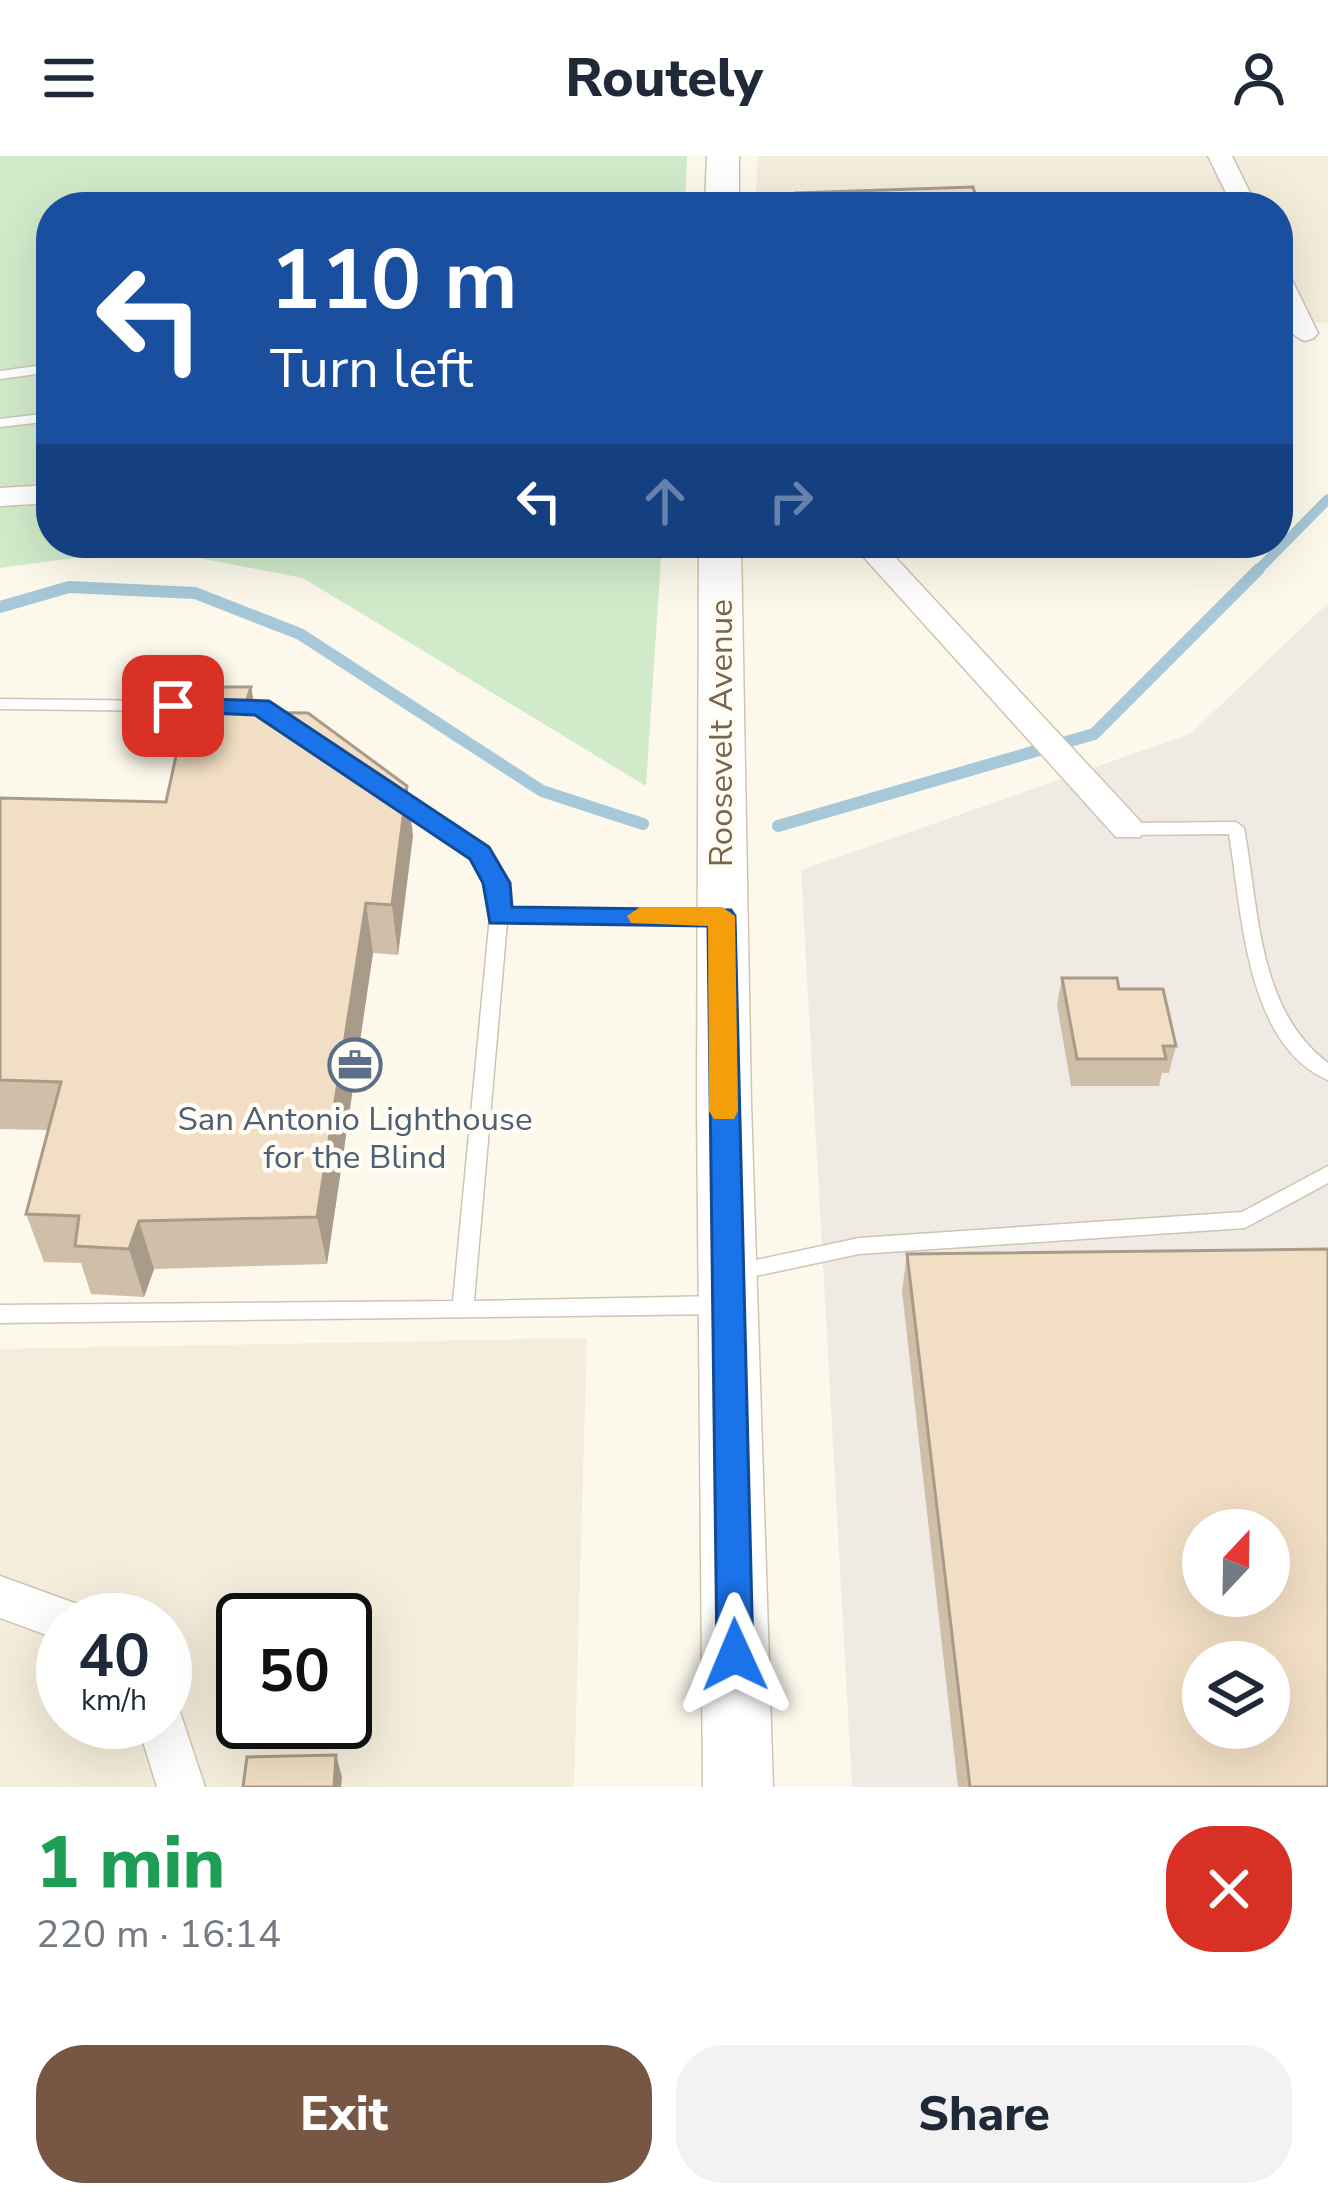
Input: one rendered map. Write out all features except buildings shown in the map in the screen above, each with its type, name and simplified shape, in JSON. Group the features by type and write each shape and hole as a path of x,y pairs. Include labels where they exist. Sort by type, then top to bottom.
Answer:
{"main road":[{"path":"722,192 723,156"},
{"name":"Roosevelt Avenue","path":"724,558 722,916 738,1787"}],"street":[{"path":"1220,156 1238,192"},
{"path":"1293,307 1306,333"},
{"path":"0,497 36,495"},
{"path":"880,558 1128,829"},
{"path":"0,1597 36,1610"},
{"path":"169,1749 181,1787"}],"lane":[{"path":"0,375 36,370"},
{"path":"0,423 36,419"},
{"path":"0,704 260,707 296,731"},
{"path":"368,778 479,853 496,883 499,916 463,1310"},
{"path":"1128,829 1236,828 1263,992 1308,1062 1328,1072"},
{"path":"499,916 722,916"},
{"path":"0,1314 463,1310 728,1290 859,1246 1245,1220 1328,1174"}],"shaded area":[{"path":"758,156 1328,156 1328,323 1293,324 1293,192 756,192"},
{"path":"1328,603 1328,1787 852,1787 801,870 1190,734"},
{"path":"587,1338 574,1787 0,1787 0,1349"}],"green space":[{"path":"0,156 687,156 686,192 36,192 36,558 74,558 0,568"},
{"path":"199,558 661,558 646,786 303,578"}],"waterway":[{"path":"1293,534 1328,499"},
{"path":"1256,572 1270,558"},
{"path":"1256,572 1259,569"},
{"path":"778,826 1094,734 1256,572"},
{"path":"0,607 69,587 195,593 300,634 542,791 643,824"}],"slow traffic":[{"path":"640,916 722,916 724,1111"}],"place":[{"name":"San Antonio Lighthouse for the Blind","path":"355,1065"}],"route":[{"path":"173,706 260,707 479,853 496,883 499,916 722,916 735,1655"}]}
